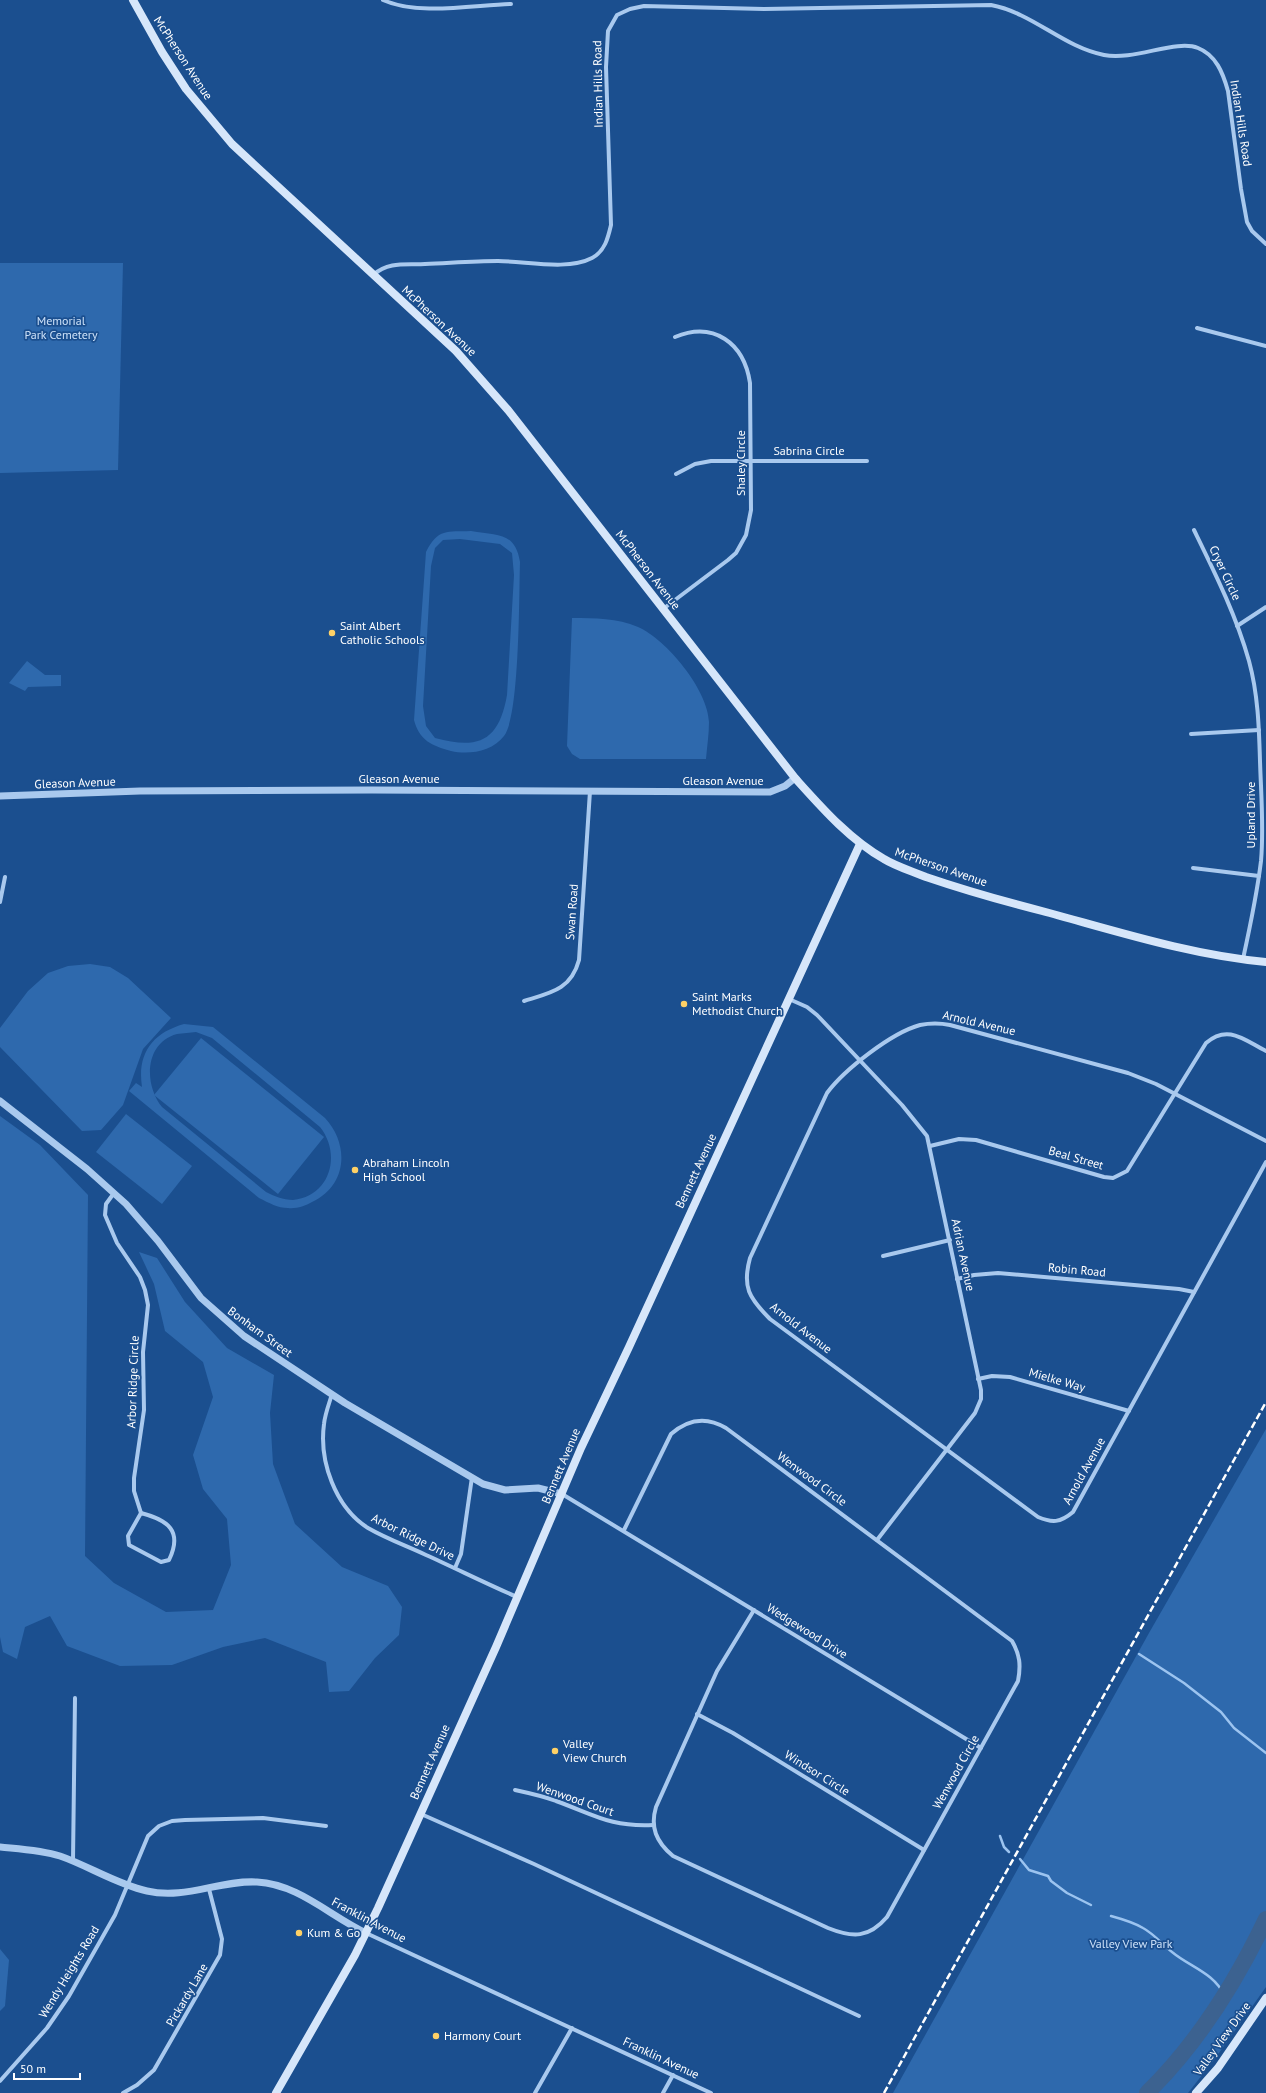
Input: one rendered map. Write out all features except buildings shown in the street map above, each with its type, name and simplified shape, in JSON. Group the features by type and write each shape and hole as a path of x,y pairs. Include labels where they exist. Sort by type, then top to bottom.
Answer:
{"main road":[{"name":"McPherson Avenue","path":"133,0 162,52 186,89 219,130 252,165 456,351 478,374 508,410 795,778 833,820 860,844 885,860 944,883 1199,953 1266,962"},
{"name":"Bennett Avenue","path":"276,2093 366,1933 518,1598 602,1402 629,1347 860,844"},
{"name":"Valley View Drive","path":"1196,2093 1218,2068 1266,1998"}],"street":[{"path":"383,0 398,5 419,7 456,8 511,4"},
{"name":"Indian Hills Road","path":"373,275 382,267 387,266 474,261 546,264 580,262 592,258 600,252 606,243 611,225 606,67 608,31 618,15 630,9 644,6 764,9 991,5 1017,12 1080,47 1106,56 1138,55 1174,47 1198,48 1211,56 1224,77 1230,98 1241,189 1248,222 1255,235 1266,244"},
{"path":"1197,328 1266,346"},
{"name":"Shaley Circle","path":"663,610 728,560 742,544 750,519 750,383 742,358 734,346 720,336 692,331 674,337"},
{"name":"Sabrina Circle","path":"676,474 703,462 867,461"},
{"name":"Cryer Circle","path":"1194,530 1224,592 1251,669"},
{"path":"1237,626 1266,607"},
{"name":"Upland Drive","path":"1243,960 1259,876 1262,845 1259,730 1257,701 1251,669"},
{"path":"1191,734 1259,730"},
{"name":"Gleason Avenue","path":"0,796 140,791 590,790 770,792 785,786 795,778"},
{"name":"Swan Road","path":"524,1001 560,988 568,983 576,973 579,960 590,790"},
{"path":"1193,868 1259,876"},
{"path":"0,902 5,877"},
{"name":"Adrian Avenue","path":"789,999 807,1007 817,1015 919,1124 927,1136 978,1379 981,1400 978,1408 948,1450 877,1540"},
{"name":"Arnold Avenue","path":"1266,1141 1174,1094 1128,1073 940,1023 911,1028 860,1061 837,1080 828,1093 750,1258 747,1270 748,1289 754,1302 770,1319 1038,1517 1050,1522 1058,1522 1072,1512 1266,1162"},
{"name":"Beal Street","path":"930,1146 959,1139 976,1140 1104,1177 1113,1178 1127,1171 1206,1043 1214,1035 1229,1033 1266,1051"},
{"name":"Bonham Street","path":"0,1101 87,1169 114,1193 142,1221 188,1282 212,1310 244,1336 394,1433 483,1484 498,1489 512,1490 538,1488 562,1494"},
{"name":"Arbor Ridge Circle","path":"114,1193 106,1204 105,1215 117,1243 140,1277 148,1305 143,1352 144,1410 134,1478 134,1490 141,1512"},
{"path":"882,1256 950,1240"},
{"name":"Robin Road","path":"957,1278 998,1273 1179,1289 1194,1292"},
{"name":"Mielke Way","path":"978,1379 992,1376 1010,1377 1129,1411"},
{"name":"Arbor Ridge Drive","path":"332,1394 324,1423 323,1441 325,1459 335,1488 346,1507 367,1527 518,1598"},
{"name":"Wenwood Circle","path":"624,1530 671,1434 681,1426 700,1420 710,1421 726,1428 1005,1635 1012,1641 1018,1651 1020,1667 1018,1680 888,1917 879,1926 867,1933 851,1936 828,1928 673,1856 664,1849 657,1839 653,1825"},
{"path":"455,1568 461,1554 472,1477"},
{"name":"Wedgewood Drive","path":"562,1494 624,1530 981,1748"},
{"path":"141,1512 167,1524 173,1532 176,1545 169,1560 162,1562 128,1545 128,1536 141,1512"},
{"path":"653,1825 656,1807 717,1671 754,1610"},
{"path":"73,1861 75,1698"},
{"name":"Windsor Circle","path":"698,1714 733,1733 924,1850"},
{"name":"Wenwood Court","path":"515,1790 556,1801 613,1824 630,1826 653,1825"},
{"path":"420,1814 534,1864 860,2016"},
{"name":"Wendy Heights Road","path":"0,2081 58,2014 115,1915 148,1836 158,1826 172,1821 263,1818 326,1826"},
{"name":"Franklin Avenue","path":"0,1847 38,1851 73,1861 128,1885 146,1891 169,1894 250,1882 282,1886 366,1933 711,2093"},
{"name":"Pickardy Lane","path":"123,2093 137,2086 154,2070 220,1956 222,1940 209,1889"},
{"path":"536,2093 572,2028"},
{"path":"663,2093 673,2075"}],"green space":[{"name":"Memorial Park Cemetery","path":"0,263 123,263 118,470 0,473"},
{"path":"471,531 503,537 514,545 518,552 520,562 519,626 513,705 509,724 504,736 493,746 479,751 465,753 444,749 427,741 419,733 414,720 426,552 430,544 439,535 449,532","holes":["460,539 500,544 512,553 514,575 507,695 499,723 492,732 475,742 464,743 435,738 426,726 423,706 431,566 435,548 443,540"]},
{"path":"572,618 606,619 630,624 649,634 673,654 694,681 702,695 707,709 709,722 706,759 580,759 572,754 567,746"},
{"path":"27,661 45,675 61,675 61,686 28,687 25,691 9,683"},
{"path":"90,964 110,967 128,978 171,1018 143,1049 123,1105 101,1130 82,1131 0,1047 0,1028 28,991 48,973 68,966"},
{"path":"184,1024 213,1027 325,1118 333,1129 338,1140 341,1152 341,1164 338,1176 324,1195 306,1205 294,1208 277,1206 259,1198 129,1091 136,1083 142,1087 142,1064 149,1046 163,1033","holes":["196,1032 212,1038 320,1127 327,1138 331,1161 329,1172 324,1183 316,1191 306,1197 293,1200 282,1199 266,1192 162,1107 156,1098 150,1077 150,1066 153,1055 158,1046 166,1039 177,1034"]},
{"path":"201,1038 324,1137 278,1194 154,1095"},
{"path":"126,1114 192,1166 162,1204 96,1152"},
{"path":"0,1116 40,1145 88,1195 85,1556 114,1583 166,1612 213,1610 231,1565 227,1519 203,1489 193,1455 213,1397 203,1362 165,1331 154,1284 139,1252 157,1258 185,1302 227,1348 274,1375 270,1413 273,1464 295,1524 342,1567 388,1586 402,1607 399,1635 375,1658 349,1691 329,1692 326,1662 265,1638 223,1647 172,1665 120,1666 67,1646 50,1616 25,1627 17,1659 3,1652 0,1637"},
{"name":"Valley View Park","path":"1266,1429 1266,1987 1214,2060 1188,2093 893,2093 1149,1633"},
{"path":"0,1949 9,1960 5,2006 0,2011"}],"waterway":[{"path":"1139,1654 1184,1683 1221,1712 1234,1728 1266,1753"},
{"path":"1000,1836 1004,1847 1009,1852"},
{"path":"1020,1859 1029,1870 1048,1876 1051,1881 1067,1893 1091,1905"},
{"path":"1111,1916 1131,1922 1147,1930 1172,1952 1214,1981 1220,1987 1224,1995"},
{"path":"1147,2093 1199,2033 1242,1966 1266,1919"}],"railway":[{"path":"884,2093 1266,1402"}],"place":[{"name":"Saint Albert Catholic Schools","path":"332,633"},
{"name":"Saint Marks Methodist Church","path":"684,1004"},
{"name":"Abraham Lincoln High School","path":"355,1170"},
{"name":"Valley View Church","path":"555,1751"},
{"name":"Kum & Go","path":"299,1933"},
{"name":"Harmony Court","path":"436,2036"}]}
